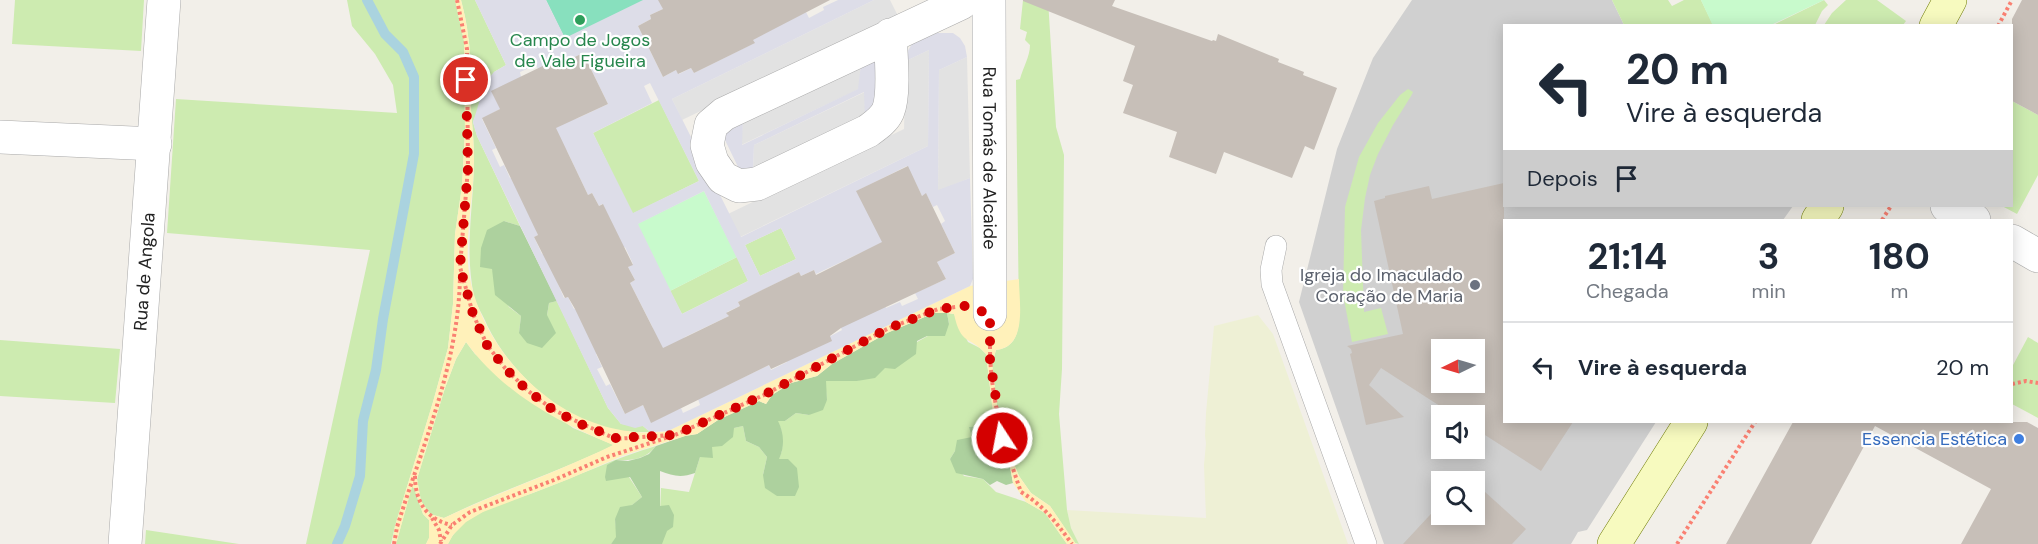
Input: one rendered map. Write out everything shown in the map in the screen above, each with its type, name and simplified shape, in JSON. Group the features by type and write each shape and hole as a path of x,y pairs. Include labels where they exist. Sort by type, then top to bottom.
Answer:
{"main road":[{"path":"1937,24 1950,0"},
{"path":"1614,544 1690,423"}],"street":[{"name":"Rua de Angola","path":"125,544 164,0"},
{"path":"890,34 891,96 888,110 881,121 868,131 757,184 739,186 723,178 712,162 707,145 711,125 724,114 890,34 973,2"},
{"name":"Rua Tomás de Alcaide","path":"973,2 990,314"},
{"path":"0,137 155,144"},
{"path":"1949,207 1972,219"},
{"path":"2013,242 2038,256"}],"lane":[{"path":"1276,246 1271,270 1272,284 1366,544"}],"path":[{"path":"394,544 397,527 448,364 456,328 468,168 467,49 457,0"},
{"path":"1999,24 2012,0"},
{"path":"460,267 473,314 487,345 505,368 527,390 552,409 578,423 616,438 675,435"},
{"path":"441,543 452,525 470,512 555,480 607,457 675,435 764,395 887,329 938,309 965,306 990,314 990,360 997,412 1002,438 1021,492 1039,503 1072,544"},
{"path":"2013,384 2026,381 2038,383"},
{"path":"1677,544 1754,423"},
{"path":"417,464 415,480 419,495 423,507 439,530 441,543"},
{"path":"431,518 440,523 452,525"}],"shaded area":[{"path":"475,0 546,0 565,38 643,0 669,0 661,4 663,9 650,15 651,19 638,26 663,77 676,70 679,74 691,68 694,73 754,43 752,38 806,12 809,18 824,10 823,7 838,0 874,0 672,99 741,237 928,146 929,50 906,61 906,54 912,44 937,33 953,33 965,46 967,57 939,70 938,190 970,178 973,279 970,286 668,431 650,432 643,426 635,428 621,424 608,408 477,136 473,122 487,80 494,72 506,65","holes":["583,53 608,104 578,118 540,128 567,151 588,195 592,193 599,206 602,204 621,249 625,247 633,264 628,267 635,280 630,283 652,326 663,365 685,337 729,316 727,312 740,306 738,302 799,272 801,276 814,270 816,274 860,253 899,243 857,191 907,166 922,196 926,194 933,207 937,205 945,221 941,224 955,253 937,262 946,279 915,293 918,299 902,306 900,302 886,308 885,304 840,326 842,330 786,360 787,362 771,370 769,365 698,399 700,405 683,413 681,408 651,422 643,405 625,414 610,384 606,386 597,369 602,367 596,354 600,351 579,307 574,309 568,297 564,298 545,253 542,254 534,237 538,235 516,176 510,178 504,165 500,167 492,150 496,148 482,119 500,109 521,77 520,72 536,65 538,69 551,63 554,67","650,83 699,181 633,213 593,133 652,103 644,86","704,191 748,281 682,314 638,224","781,228 796,259 760,276 745,245"]},
{"path":"874,0 890,0 898,16 682,120 672,99"},
{"path":"1412,0 1612,0 1624,24 1503,24 1503,207 1792,207 1784,219 1503,219 1503,423 1655,423 1587,530 1578,532 1571,544 1384,544 1299,302 1337,149 1373,58"},
{"path":"929,50 928,146 740,237 728,214 904,129 906,61"},
{"path":"967,57 970,178 938,191 939,70"},
{"path":"875,58 878,98 865,119 864,92 754,145 753,171 740,171 724,138 724,132 743,120 742,145 858,89 861,64"},
{"path":"861,64 859,89 741,145 743,120"},
{"path":"865,92 865,119 753,171 754,145"}],"green space":[{"path":"15,0 144,0 141,51 12,44"},
{"path":"347,0 455,0 464,41 465,130 462,186 455,234 453,304 448,348 391,544 306,544 370,250 167,233 176,99 397,113 393,85 375,54 352,26"},
{"path":"461,0 475,0 506,65 494,72 473,122 477,136 520,226 504,221 492,269 509,307 521,316 519,333 547,315 549,303 557,301 608,408 621,424 643,426 650,432 622,431 601,426 580,418 542,394 511,362 498,344 476,303 470,261 474,159 469,47"},
{"name":"Campo de Jogos de Vale Figueira","path":"546,0 643,0 643,1 565,39"},
{"path":"1023,0 1048,0 1056,127 1064,155 1062,369 1059,414 1067,510 1071,528 1079,544 1075,543 1050,506 1031,493 1019,476 1003,437 992,364 996,350 1006,347 1013,341 1019,322 1016,80 1020,79 1030,49 1030,45 1025,40 1027,32 1020,29"},
{"path":"1612,0 1668,0 1672,6 1684,0 1701,0 1713,24 1624,24"},
{"path":"1701,0 1824,0 1773,24 1712,24"},
{"path":"1824,0 1828,5 1816,24 1775,24"},
{"path":"1846,0 1877,0 1906,21 1904,24 1825,24 1832,13"},
{"path":"1408,89 1413,92 1393,125 1370,175 1361,230 1364,312 1381,308 1388,334 1352,342 1343,294 1345,207 1359,157 1378,123 1400,95"},
{"path":"659,100 699,181 632,214 593,133"},
{"path":"2013,102 2038,115 2038,175 2017,214 2004,207 2013,207"},
{"path":"704,191 737,257 670,291 637,224"},
{"path":"504,221 520,226 557,301 549,303 547,315 556,333 542,348 527,343 519,333 521,316 495,295 492,269 480,267 481,248 487,230"},
{"path":"781,228 796,259 760,276 745,245"},
{"path":"737,257 748,281 682,314 670,291"},
{"path":"934,313 947,313 949,324 945,336 927,336 917,341 916,354 895,369 885,368 875,378 857,381 826,381 827,400 823,410 809,415 796,413 785,421 778,421 783,440 779,459 788,459 797,468 799,487 795,496 777,496 765,488 763,475 767,457 759,447 746,441 743,426 734,428 733,437 722,446 712,447 713,458 700,457 695,473 677,476 660,471 660,506 669,505 674,515 673,527 667,531 662,544 611,544 616,537 615,519 620,507 632,505 642,497 630,477 606,481 607,465 616,460 628,461 640,458 649,454 656,446 697,434 718,420 759,401 766,404 772,395 791,383 817,376 832,364 887,333"},
{"path":"947,313 954,314 968,342 986,354 997,432 988,426 955,451 950,459 964,476 983,479 996,492 1026,502 1045,513 1067,544 635,544 660,512 661,488 689,492 700,457 734,428 743,426 746,441 759,447 767,457 763,475 775,463 782,451 781,431 777,421 785,421 796,413 809,415 827,400 825,381 857,381 885,367 917,342 949,324"},
{"path":"1258,315 1273,334 1348,544 1079,544 1071,528 1067,510 1206,518 1205,436 1214,326"},
{"path":"2028,337 2038,343 2038,418 2013,405 2013,365"},
{"path":"0,340 120,349 115,403 0,396"},
{"path":"466,342 475,354 573,428 614,445 444,518 430,514 421,501 417,479 445,388 456,359"},
{"path":"988,426 997,432 1010,467 1013,483 1006,485 997,481 990,485 983,479 956,473 950,459 955,451 957,440 972,437 969,427"},
{"path":"656,446 648,454 638,458 616,460 642,497 615,519 617,537 611,544 448,544 462,524 482,512 626,456"},
{"path":"412,486 423,514 429,520 429,538 426,544 396,544"},
{"path":"146,530 239,544 145,544"}],"sand":[{"path":"455,0 461,0 469,47 474,159 468,251 471,284 477,305 496,342 523,376 539,390 568,411 609,428 639,432 668,431 970,286 1019,279 1020,322 1017,332 1013,341 1006,347 996,350 992,364 1003,437 1019,476 1031,493 1050,506 1076,544 1067,544 1045,513 1026,502 1013,483 1010,467 994,421 986,354 963,336 954,314 934,313 887,333 832,364 817,376 791,383 772,395 766,404 759,401 718,420 697,434 622,456 483,512 466,522 453,535 448,544 426,544 429,538 429,520 423,514 412,487 396,544 392,544 395,526 448,348 453,304 455,234 462,186 465,130 464,41","holes":["466,342 496,376 532,404 571,426 613,445 444,518 430,514 421,501 417,479 445,388 456,359"]}],"building":[{"path":"658,0 830,0 753,40 755,43 694,73 691,68 678,74 676,70 663,77 638,26 651,19 650,15 663,9"},
{"path":"1023,0 1115,0 1112,6 1212,41 1216,41 1218,34 1279,59 1278,62 1304,72 1303,75 1337,88 1314,150 1305,146 1292,178 1224,152 1216,174 1169,157 1177,132 1123,113 1133,85 1123,81 1135,46"},
{"path":"2022,0 2038,0 2038,115 2013,102 2012,19"},
{"path":"583,53 608,104 556,128 588,195 592,193 599,206 603,204 633,265 628,267 635,280 630,283 663,348 729,316 726,313 740,306 738,302 799,272 801,276 814,270 816,275 882,242 856,191 908,166 922,196 926,193 955,253 937,262 946,279 841,328 830,336 832,341 771,369 769,365 651,423 643,405 625,414 575,309 568,297 565,298 534,237 538,235 482,118 500,109 491,91 551,62 554,67"},
{"path":"1503,183 1503,423 1572,423 1541,471 1485,435 1485,405 1438,405 1381,368 1369,385 1404,417 1366,425 1350,354 1352,353 1347,346 1403,334 1374,201 1385,198 1385,196 1429,186 1432,199"},
{"path":"2027,422 2038,428 2038,544 1961,544 1991,489 1875,426 1811,544 1726,544 1792,423"},
{"path":"1485,492 1526,529 1512,544 1403,544 1431,514 1431,525 1485,525"}],"waterway":[{"path":"337,544 345,526 360,476 363,421 376,370 383,319 414,154 414,77 403,52 385,34 367,0"}],"place":[{"name":"Campo de Jogos de Vale Figueira","path":"580,20"},
{"name":"Igreja do Imaculado Coração de Maria","path":"1475,285"},
{"name":"Essencia Estética","path":"2019,439"}],"route":[{"path":"466,80 468,168 460,267 473,314 487,345 505,368 527,390 552,409 578,423 616,438 675,435 764,395 887,329 938,309 965,306 990,314 990,360 1002,438"}]}
